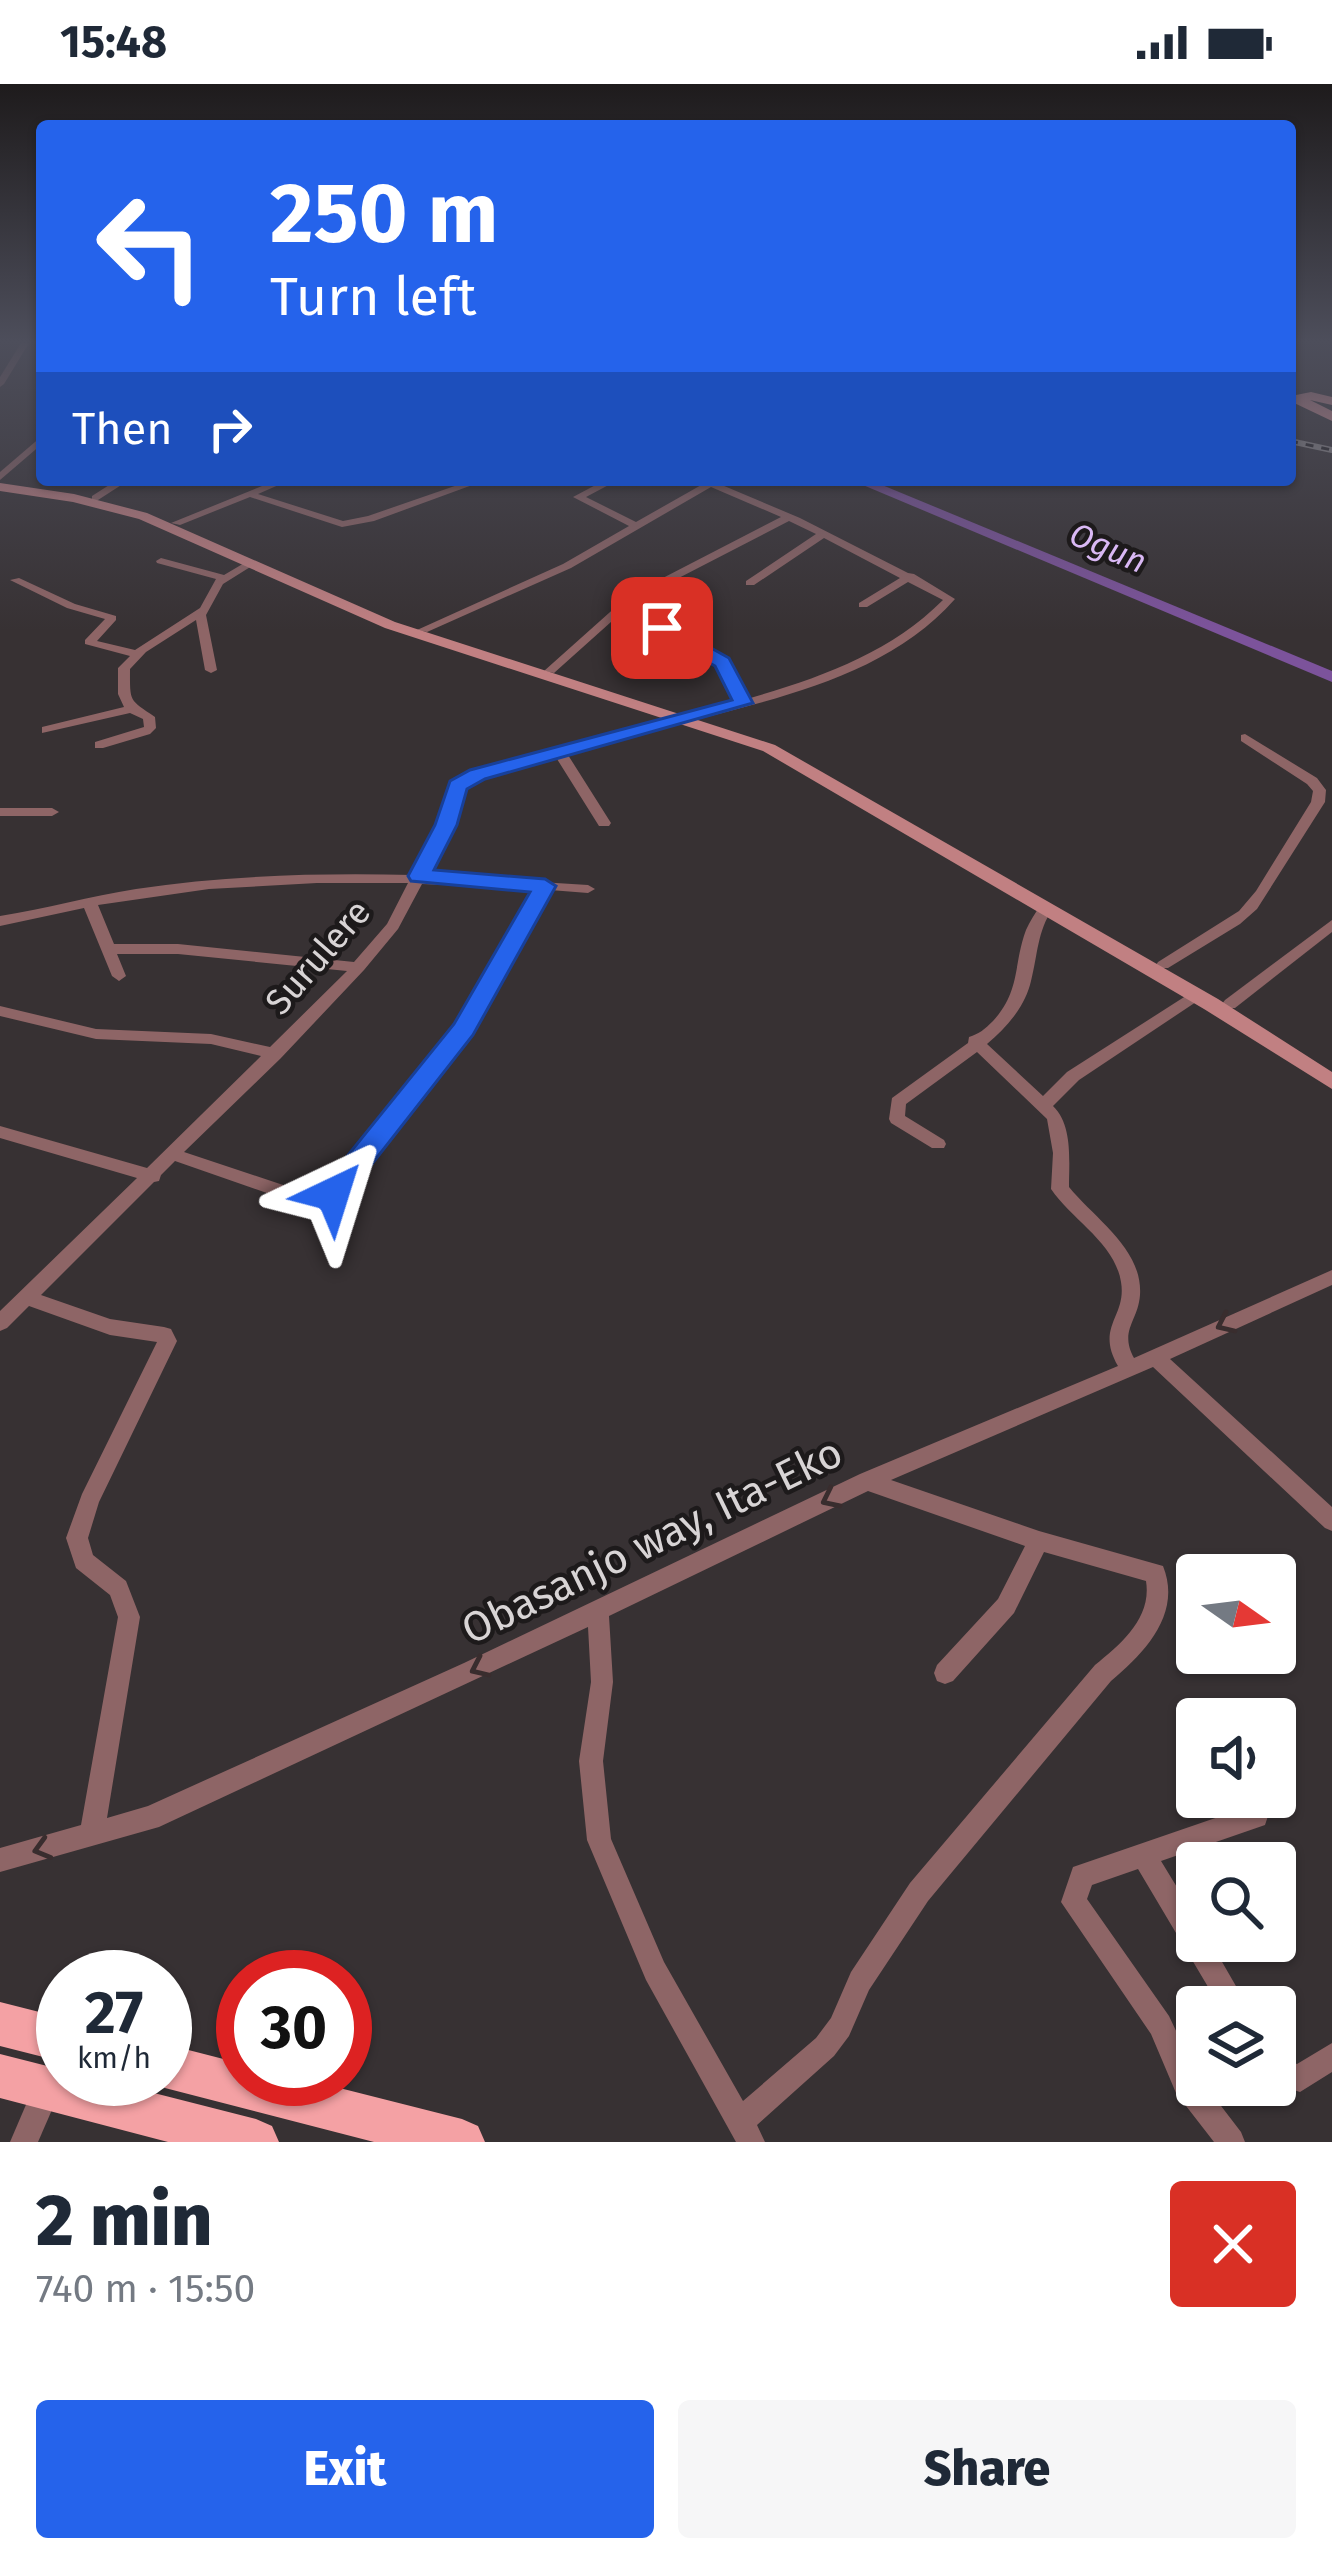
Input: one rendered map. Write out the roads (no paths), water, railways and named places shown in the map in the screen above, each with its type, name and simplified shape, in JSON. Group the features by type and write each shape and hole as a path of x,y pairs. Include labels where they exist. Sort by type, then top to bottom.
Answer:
{"highway":[{"path":"0,2024 36,2033"},
{"path":"192,2073 462,2142"},
{"path":"0,2076 36,2085"},
{"path":"117,2106 256,2142"}],"main road":[{"path":"1,483 95,498 176,523 423,630 706,715 802,756 1332,1068"},
{"path":"1,483 143,516 368,616 769,748 1197,995 1332,1082"}],"street":[{"path":"1,483 36,445"},
{"path":"95,498 114,486"},
{"path":"176,523 270,486"},
{"path":"249,494 342,524 465,486"},
{"path":"601,486 578,497 638,527"},
{"path":"423,630 567,566 700,486"},
{"path":"715,486 910,576"},
{"path":"550,671 639,593 787,518"},
{"path":"750,584 822,535"},
{"path":"161,560 223,578"},
{"path":"211,670 200,621 223,578 250,564"},
{"path":"863,605 910,576"},
{"name":"Surulere","path":"0,1323 275,1054 393,926 446,825 457,786 478,775 706,715 851,666 912,632 950,599 910,576"},
{"path":"15,580 112,618 89,642 137,654"},
{"path":"620,608 722,662 743,703"},
{"path":"131,710 122,678 137,654 205,609"},
{"path":"46,730 131,710 146,712 150,728 99,746"},
{"path":"1163,965 1186,946 1241,918 1318,802 1320,790 1312,781 1245,738"},
{"path":"561,755 604,824"},
{"path":"0,812 52,812"},
{"path":"0,921 152,891 266,880 419,876 587,889"},
{"path":"175,1155 308,1200 326,1200 374,1147 464,1029 545,886"},
{"path":"91,904 119,976"},
{"path":"938,1144 897,1119 898,1102 1016,1003 1029,932 1046,908"},
{"path":"1230,1004 1332,925"},
{"path":"108,949 178,949 358,967"},
{"path":"1045,1104 1073,1076 1197,995"},
{"path":"0,1011 96,1034 211,1039 275,1054"},
{"path":"975,1041 1045,1104 1060,1130 1060,1189 1116,1250 1132,1285 1115,1336 1116,1349 1130,1369"},
{"path":"0,1132 153,1176"},
{"name":"Obasanjo way, Ita-Eko","path":"0,1861 150,1818 867,1480 1130,1369 1332,1276"},
{"path":"26,1298 110,1327 155,1333 167,1341 89,1501 77,1538 84,1561 118,1588 129,1617 92,1834"},
{"path":"1155,1357 1332,1521"},
{"path":"598,1610 602,1682 590,1761 599,1840 646,1953 746,2132 825,2047 860,1981 919,1892 1103,1672 1132,1650 1152,1617 1160,1583 1155,1573 1039,1541 867,1480"},
{"path":"945,1672 1006,1606 1039,1541"},
{"path":"1231,2142 1186,2083 1160,2025 1074,1902 1082,1876 1250,1818"},
{"path":"1144,1856 1221,1986"},
{"path":"1296,2077 1332,2056"},
{"path":"24,2142 40,2106"}],"waterway":[{"name":"Ogun","path":"872,486 1332,677"}],"railway":[{"path":"1296,442 1332,450"}]}
